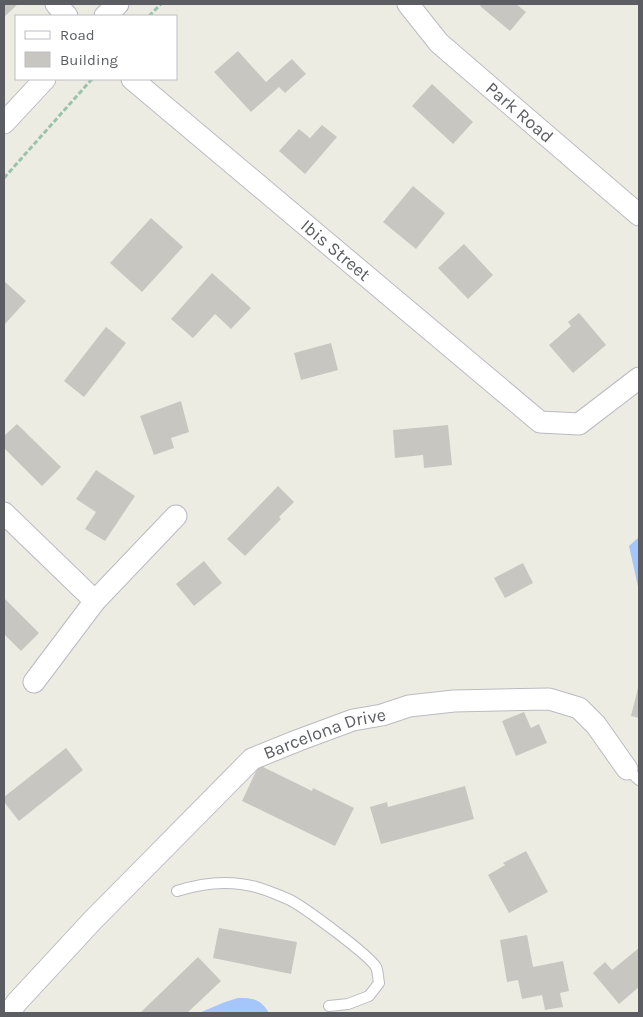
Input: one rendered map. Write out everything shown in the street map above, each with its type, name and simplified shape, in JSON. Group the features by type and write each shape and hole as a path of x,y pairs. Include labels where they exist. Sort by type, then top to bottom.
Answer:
{"street":[{"path":"56,4 66,15"},
{"path":"105,15 118,4"},
{"name":"Park Road","path":"408,4 438,43 639,215"},
{"path":"4,124 43,80"},
{"name":"Ibis Street","path":"133,80 540,422 580,424 639,378"},
{"path":"4,513 95,601"},
{"path":"34,682 95,601 176,516"},
{"name":"Barcelona Drive","path":"9,1013 92,921 252,759 299,740 353,720 382,715 409,706 454,701 550,699 579,708 596,725 633,774"}],"lane":[{"path":"177,892 194,886 214,883 255,887 290,900 346,940 377,968 379,982 369,996 348,1004 329,1006"}],"path":[{"path":"150,15 161,4"},
{"path":"4,178 91,80"}],"water":[{"path":"639,537 639,591 629,546"},
{"path":"238,998 256,1000 269,1013 199,1013 225,1002"}],"building":[{"path":"4,4 18,4 4,17"},
{"path":"482,4 516,4 526,12 510,31 480,6"},
{"path":"238,51 266,82 292,59 306,74 285,93 279,87 251,112 214,72"},
{"path":"432,84 473,122 453,144 412,106"},
{"path":"322,125 337,137 305,174 279,151 299,129 310,138"},
{"path":"413,186 445,213 416,249 383,222"},
{"path":"151,218 183,247 142,292 110,263"},
{"path":"464,244 493,275 468,299 438,268"},
{"path":"212,273 251,308 231,329 215,314 193,338 171,319"},
{"path":"4,281 26,301 4,325"},
{"path":"579,313 606,345 573,373 549,345 571,326 568,322"},
{"path":"106,327 126,343 84,397 64,381"},
{"path":"331,343 338,370 301,380 294,353"},
{"path":"181,401 189,432 171,438 174,448 154,455 140,416"},
{"path":"17,424 61,467 42,486 4,448 4,436"},
{"path":"448,425 452,465 424,468 423,455 395,458 393,430"},
{"path":"96,470 135,496 105,541 85,529 96,512 76,499"},
{"path":"278,486 294,502 279,517 281,519 245,556 227,539"},
{"path":"204,561 222,583 194,606 176,584"},
{"path":"523,563 533,583 505,598 494,578"},
{"path":"4,598 39,633 21,651 4,634"},
{"path":"639,684 639,718 631,716"},
{"path":"524,712 531,728 539,724 547,743 516,756 502,721"},
{"path":"66,748 83,770 19,821 4,802 4,797"},
{"path":"259,765 312,791 313,788 354,808 335,846 242,801"},
{"path":"465,786 474,819 381,844 370,807 387,802 388,807"},
{"path":"526,851 548,892 509,913 488,875 505,865 503,863"},
{"path":"219,928 297,942 291,974 213,958"},
{"path":"527,935 533,967 563,961 569,991 560,993 563,1007 545,1010 542,995 522,999 518,980 507,982 500,940"},
{"path":"639,948 639,987 619,1004 593,973 605,962 612,970"},
{"path":"198,957 221,981 187,1013 140,1013"}]}
